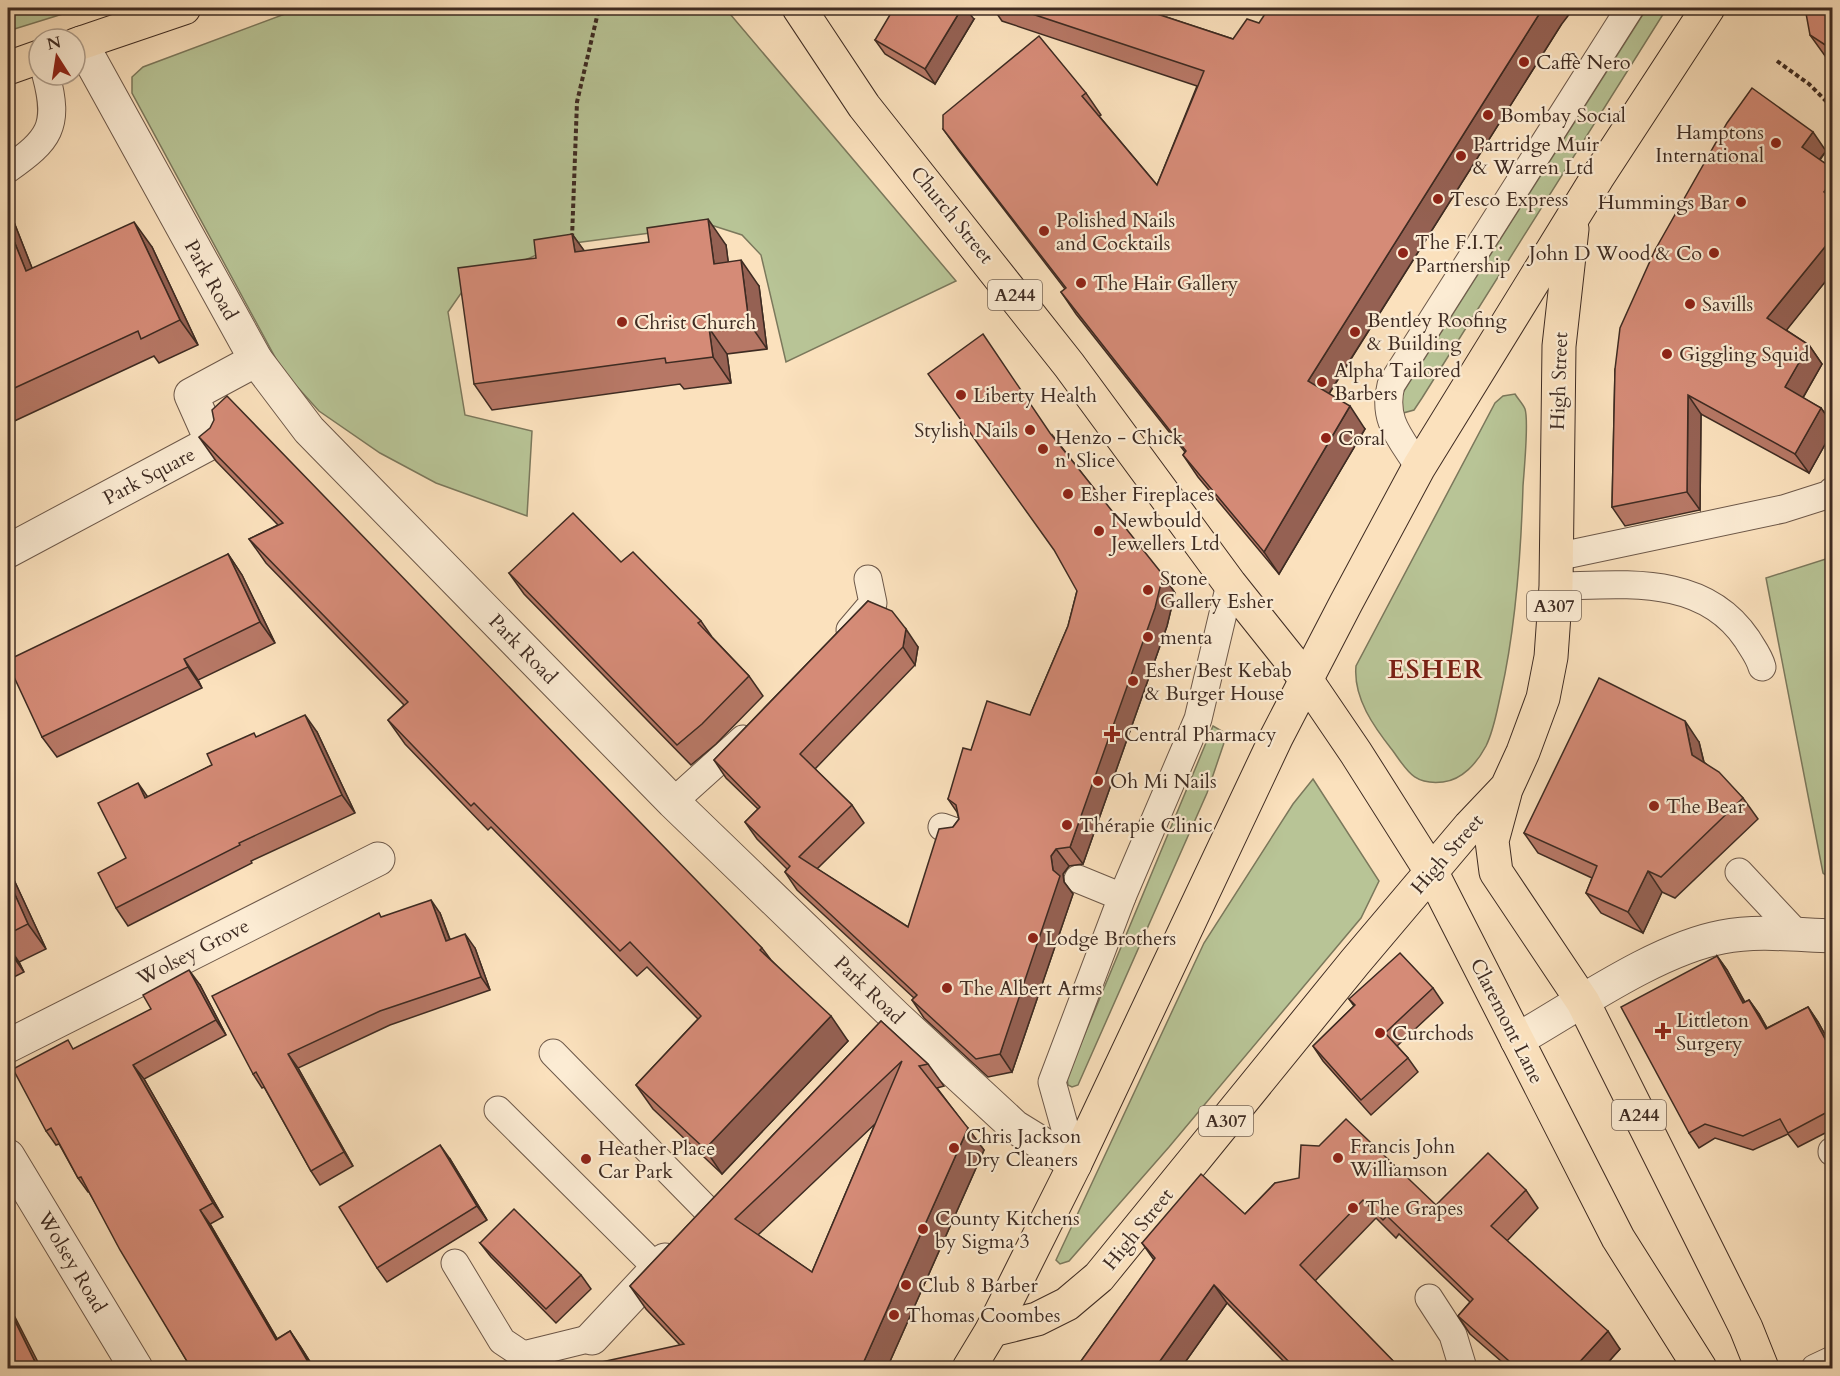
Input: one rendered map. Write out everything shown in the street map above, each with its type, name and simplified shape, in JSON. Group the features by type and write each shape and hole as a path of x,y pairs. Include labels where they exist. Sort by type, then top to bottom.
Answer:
{"main road":[{"path":"87,41 184,8"},
{"name":"Church Street","path":"798,8 864,106 1069,365 1230,584 1305,678"},
{"name":"High Street","path":"969,1368 992,1330 1075,1164 1305,678 1419,467 1574,217 1708,8"},
{"path":"8,68 27,61"},
{"name":"High Street","path":"992,1330 1037,1319 1067,1304 1099,1277 1432,873 1507,787 1543,698 1551,657 1556,571 1559,346 1574,217"},
{"name":"Claremont Lane","path":"1305,678 1432,873 1618,1238 1700,1368"},
{"name":"A244","path":"1507,787 1492,841 1496,873 1583,1002 1746,1328 1762,1368"}],"street":[{"name":"Park Road","path":"87,60 256,360 309,430 673,802 896,1017 1015,1127 1075,1164"},
{"name":"Park Square","path":"8,551 212,442 190,395 256,360"},
{"name":"Wolsey Grove","path":"8,1046 378,859"},
{"path":"1517,1041 1635,971 1721,937 1833,936"},
{"path":"872,1042 896,1017"},
{"name":"Wolsey Road","path":"8,1156 136,1368"},
{"path":"592,1338 734,1187"}],"lane":[{"path":"1419,467 1389,419 1387,402 1392,385 1630,8"},
{"path":"8,169 38,148 52,122 49,87"},
{"path":"1556,571 1784,509 1833,491"},
{"path":"1556,571 1671,588 1700,597 1735,621 1760,658 1762,668"},
{"path":"834,647 873,603 868,579"},
{"path":"1075,1164 1052,1082 1122,897 1198,719 1230,584"},
{"path":"673,802 727,756 760,723"},
{"path":"1739,872 1798,935"},
{"path":"1078,879 1122,897"},
{"path":"553,1053 710,1213"},
{"path":"498,1110 657,1268"},
{"path":"455,1263 502,1341 523,1355 592,1338"},
{"path":"1429,1298 1453,1335 1463,1368"},
{"path":"1815,1368 1833,1360"}],"path":[{"path":"572,244 577,102 599,8"},
{"path":"1778,61 1809,84 1833,107"}],"green space":[{"path":"8,8 82,8 8,31"},
{"path":"301,8 725,8 956,281 786,362 761,255 742,235 711,225 559,245 466,286 448,312 465,415 532,431 527,516 436,483 380,453 319,411 282,370 132,93 132,77 143,67"},
{"path":"1647,8 1667,8 1422,398 1414,410 1403,413 1399,406 1402,394"},
{"path":"1515,394 1525,409 1527,424 1521,538 1510,642 1497,713 1486,746 1468,770 1450,781 1425,781 1418,779 1408,771 1366,712 1358,689 1356,666 1495,403 1503,396"},
{"path":"1832,557 1832,880 1823,873 1766,578"},
{"path":"1213,726 1227,734 1207,793 1078,1085 1072,1087 1068,1085 1067,1077"},
{"path":"1313,779 1379,881 1361,918 1169,1147 1069,1261 1060,1264 1056,1260 1204,943 1293,804"}],"building":[{"path":"894,8 962,8 925,69 875,40"},
{"path":"1014,8 1139,8 1233,39 1247,19 1259,23 1269,8 1543,8 1308,381 1350,406 1264,552 1183,455 1186,451 1061,292 1066,288 943,129 943,115 1039,36 1086,93 1082,96 1157,185 1204,71"},
{"path":"1805,8 1833,8 1833,50 1810,35"},
{"path":"1752,88 1813,132 1802,147 1833,169 1833,180 1824,192 1833,200 1833,237 1767,318 1809,345 1785,387 1821,408 1795,454 1688,395 1687,492 1612,507 1615,369 1620,328 1655,250 1727,123"},
{"name":"Christ Church","path":"708,219 714,264 741,260 749,323 709,328 713,357 666,363 665,358 474,384 458,268 536,258 534,240 572,234 575,252 649,242 647,228"},
{"path":"134,222 180,320 141,339 138,331 8,391 8,226 26,271"},
{"path":"983,334 1050,433 1163,575 1155,608 1070,847 1056,849 1051,856 1053,870 1060,876 1000,1054 976,1059 912,1000 917,995 785,872 790,866 745,822 760,807 714,760 868,601 892,611 906,629 903,647 800,754 852,805 799,857 908,927 939,829 953,827 959,819 956,805 948,799 963,748 971,750 987,701 1030,715 1068,626 1077,591 1054,550 928,374"},
{"path":"227,396 762,948 760,950 831,1016 705,1149 636,1085 701,1016 630,942 620,951 474,803 471,806 388,720 408,702 249,539 283,523 199,437 210,428 214,420 212,410"},
{"path":"573,513 621,562 633,552 701,621 698,623 749,676 702,724 677,745 509,573"},
{"path":"228,554 260,622 184,659 188,667 42,737 8,660"},
{"name":"The Bear","path":"1599,678 1685,721 1692,755 1719,772 1743,798 1661,877 1648,871 1628,912 1586,893 1597,866 1524,833"},
{"path":"305,715 342,795 239,843 240,845 116,908 98,873 126,858 98,803 138,783 145,798 212,765 207,754 254,733 256,737"},
{"path":"8,879 28,924 8,934"},
{"path":"431,900 446,941 465,934 481,977 380,1011 288,1054 344,1152 311,1171 256,1072 253,1074 212,996 379,913 381,917"},
{"name":"Curchods","path":"1400,953 1433,988 1385,1033 1408,1058 1361,1100 1313,1046 1355,1005 1349,999"},
{"path":"1717,956 1743,1003 1749,1000 1766,1029 1808,1007 1833,1054 1833,1109 1788,1133 1780,1119 1743,1136 1705,1124 1689,1133 1621,1007"},
{"path":"189,970 216,1020 133,1065 213,1203 200,1210 276,1340 290,1331 311,1367 309,1368 191,1368 120,1250 81,1177 78,1178 51,1128 46,1131 13,1069 68,1040 73,1049 151,1009 143,995"},
{"path":"881,1021 928,1064 919,1066 968,1128 861,1368 574,1368 684,1344 630,1286","holes":["902,1061 812,1272 735,1219"]},
{"path":"1346,1119 1436,1205 1488,1153 1526,1190 1491,1226 1608,1331 1574,1368 1517,1368 1458,1316 1473,1299 1387,1216 1383,1220 1363,1200 1300,1265 1400,1368 1295,1368 1214,1285 1155,1368 1076,1368 1155,1258 1142,1243 1201,1174 1245,1214 1275,1183 1299,1178 1301,1145 1319,1146"},
{"path":"440,1145 477,1206 377,1268 339,1207"},
{"path":"514,1209 581,1275 546,1309 480,1243"},
{"path":"8,1307 38,1368 8,1368"}],"place":[{"name":"Caffè Nero","path":"1524,62"},
{"name":"Bombay Social","path":"1488,115"},
{"name":"Hamptons International","path":"1776,143"},
{"name":"Partridge Muir & Warren Ltd","path":"1461,156"},
{"name":"Tesco Express","path":"1438,199"},
{"name":"Hummings Bar","path":"1741,202"},
{"name":"Polished Nails and Cocktails","path":"1044,231"},
{"name":"The F.I.T. Partnership","path":"1403,253"},
{"name":"John D Wood & Co","path":"1714,253"},
{"name":"The Hair Gallery","path":"1081,283"},
{"name":"Savills","path":"1690,304"},
{"name":"Christ Church","path":"622,322"},
{"name":"Bentley Roofing & Building","path":"1355,332"},
{"name":"Giggling Squid","path":"1667,354"},
{"name":"Alpha Tailored Barbers","path":"1322,382"},
{"name":"Liberty Health","path":"961,395"},
{"name":"Stylish Nails","path":"1030,430"},
{"name":"Coral","path":"1326,438"},
{"name":"Henzo - Chick n' Slice","path":"1043,449"},
{"name":"Esher Fireplaces","path":"1068,494"},
{"name":"Newbould Jewellers Ltd","path":"1099,531"},
{"name":"Stone Gallery Esher","path":"1148,590"},
{"name":"menta","path":"1148,637"},
{"name":"Esher Best Kebab & Burger House","path":"1133,681"},
{"name":"Central Pharmacy","path":"1112,734"},
{"name":"Oh Mi Nails","path":"1098,781"},
{"name":"The Bear","path":"1654,806"},
{"name":"Thérapie Clinic","path":"1067,825"},
{"name":"Lodge Brothers","path":"1033,938"},
{"name":"The Albert Arms","path":"947,988"},
{"name":"Littleton Surgery","path":"1663,1031"},
{"name":"Curchods","path":"1380,1033"},
{"name":"Chris Jackson Dry Cleaners","path":"954,1148"},
{"name":"Francis John Williamson","path":"1338,1158"},
{"name":"Heather Place Car Park","path":"586,1159"},
{"name":"The Grapes","path":"1353,1208"},
{"name":"County Kitchens by Sigma 3","path":"923,1229"},
{"name":"Club 8 Barber","path":"906,1285"},
{"name":"Thomas Coombes","path":"894,1315"}],"district":[{"name":"ESHER","path":"1436,669"}]}
